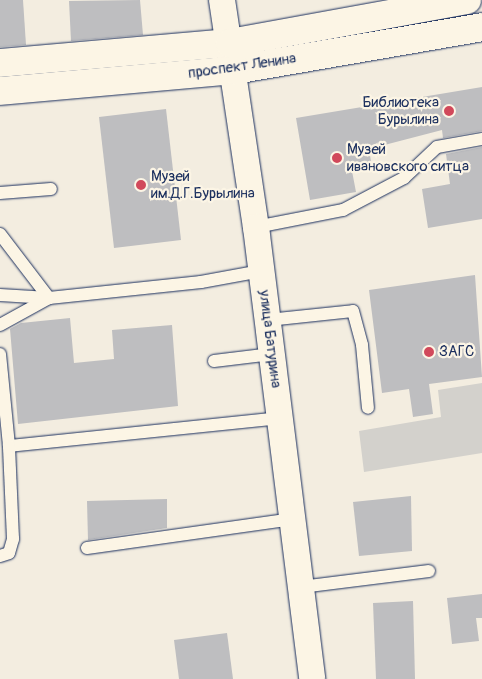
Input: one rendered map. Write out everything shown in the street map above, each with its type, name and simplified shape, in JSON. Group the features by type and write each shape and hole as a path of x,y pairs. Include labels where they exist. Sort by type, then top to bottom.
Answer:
{"highway":[{"name":"проспект Ленина","path":"0,63 230,43 467,0"},
{"name":"проспект Ленина","path":"0,91 234,70 482,27"}],"street":[{"name":"улица Батурина","path":"222,0 234,70 262,271 312,679"}],"lane":[{"path":"256,227 343,210 404,178 437,148 482,139"},
{"path":"0,193 51,189"},
{"path":"0,234 49,298"},
{"path":"0,295 49,298 201,282 262,271"},
{"path":"0,325 49,298"},
{"path":"268,320 353,311 362,346 368,408"},
{"path":"0,354 9,446 13,539 9,553 0,556"},
{"path":"214,362 272,354"},
{"path":"9,446 280,418"},
{"path":"87,548 292,519"},
{"path":"301,587 429,571"}],"shaded area":[{"path":"482,383 482,453 364,472 359,431 441,417 438,390"}],"building":[{"path":"0,0 23,0 26,45 0,47"},
{"path":"140,0 143,35 71,41 69,1"},
{"name":"Музей ивановского ситца","path":"482,87 482,131 443,138 442,130 369,149 372,168 352,171 356,192 310,200 296,118"},
{"name":"Музей им.Д.Г.Бурылина","path":"166,109 181,240 114,248 99,117"},
{"path":"482,147 482,219 428,228 422,189 450,184 446,154"},
{"name":"ЗАГС","path":"475,275 482,377 429,384 433,414 413,417 409,389 382,393 369,290"},
{"path":"70,318 74,363 114,359 112,330 172,325 178,406 18,424 10,329 21,323"},
{"path":"411,496 412,551 359,556 353,502"},
{"path":"167,499 167,528 88,540 87,501"},
{"path":"482,594 482,618 476,618 479,641 452,644 447,598"},
{"path":"413,601 415,679 376,679 373,603"},
{"path":"227,633 233,679 179,679 174,640"}],"place":[{"name":"Библиотека Бурылина","path":"449,111"},
{"name":"Музей ивановского ситца","path":"337,158"},
{"name":"Музей им.Д.Г.Бурылина","path":"141,185"},
{"name":"ЗАГС","path":"429,352"}]}
